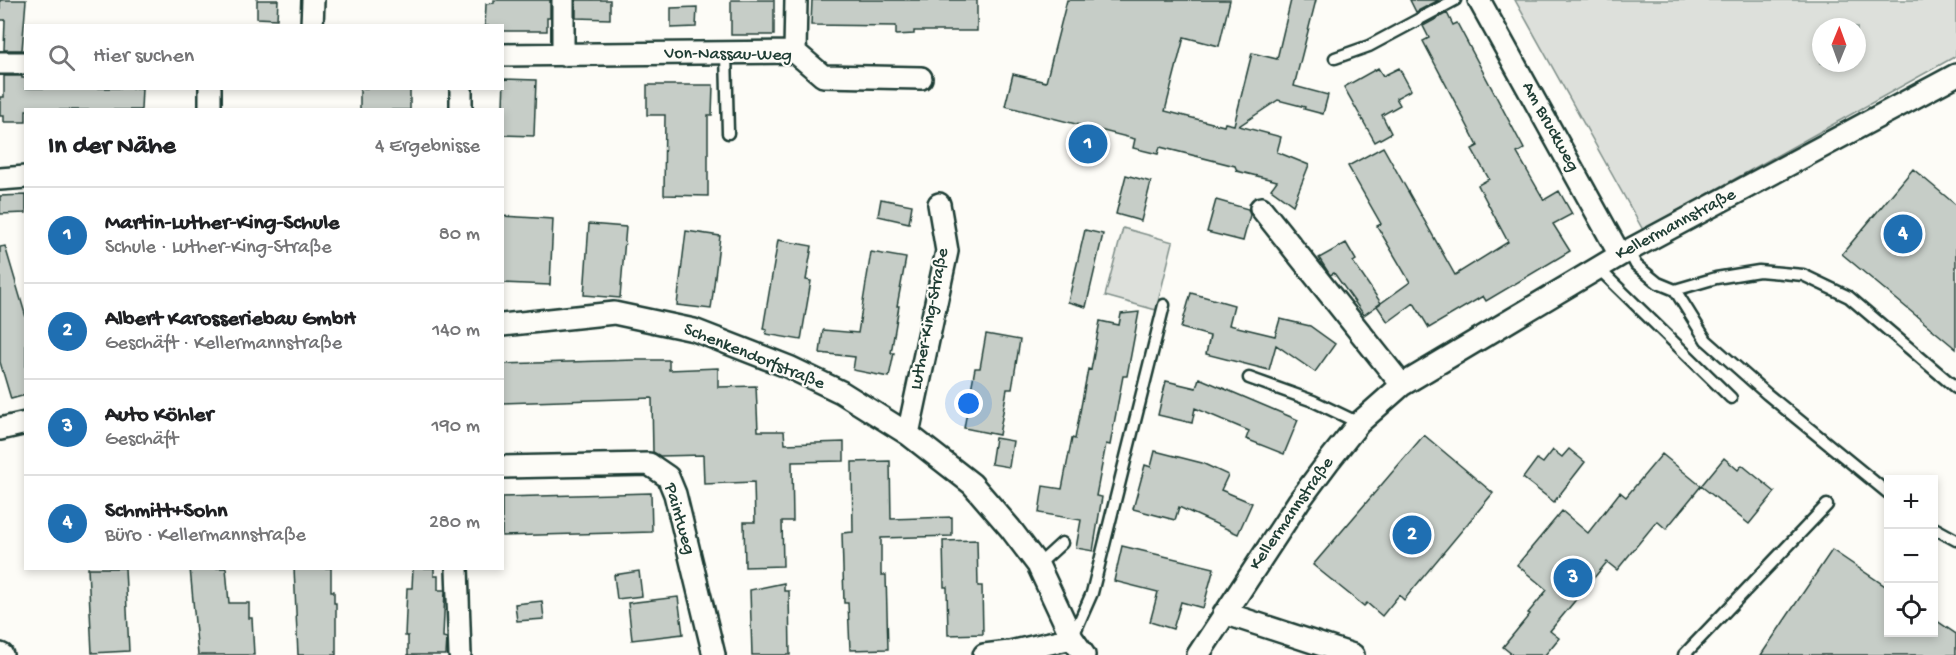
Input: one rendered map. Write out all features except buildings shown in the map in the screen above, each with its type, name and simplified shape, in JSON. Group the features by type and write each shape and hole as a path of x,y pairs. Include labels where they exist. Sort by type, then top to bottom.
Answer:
{"street":[{"path":"312,24 313,0"},
{"path":"563,0 563,55"},
{"path":"795,52 796,0"},
{"name":"Am Bruckweg","path":"1479,0 1624,252"},
{"name":"Von-Nassau-Weg","path":"504,55 795,52 823,76 921,78"},
{"path":"0,63 24,63"},
{"name":"Kellermannstraße","path":"1198,655 1299,501 1359,423 1402,385 1624,252 1956,75"},
{"path":"210,90 210,108"},
{"path":"461,90 461,108"},
{"path":"0,179 24,177"},
{"name":"Luther-King-Straße","path":"908,434 947,251 939,204"},
{"path":"1261,208 1402,385"},
{"name":"Schenkendorfstraße","path":"504,325 614,313 694,330 797,371 841,392 908,434 972,484 1038,565 1072,638 1084,655"},
{"path":"0,429 24,423"},
{"name":"Paintweg","path":"504,467 649,464 668,477 675,494 714,655"},
{"path":"457,570 460,655"},
{"path":"1224,613 1353,655"},
{"path":"984,655 1010,652 1072,638"}],"lane":[{"path":"1335,58 1369,46 1455,0"},
{"path":"726,53 728,133"},
{"path":"1624,252 1658,283 1675,291 1706,340 1767,394 1884,490"},
{"path":"1598,268 1731,398"},
{"path":"1675,291 1716,278 1759,271 1803,275 1849,297 1956,388"},
{"path":"1072,638 1092,593 1164,305"},
{"path":"1249,378 1312,401 1359,423"},
{"path":"1684,655 1827,505"},
{"path":"1936,529 1956,540"},
{"path":"1038,565 1062,543"}],"shaded area":[{"path":"1515,0 1956,0 1956,56 1643,230"},
{"path":"1123,228 1173,242 1156,310 1105,296"}],"place":[{"name":"Martin-Luther-King-Schule","path":"1088,144"},
{"name":"Schmitt+Sohn","path":"1903,234"},
{"name":"Albert Karosseriebau GmbH","path":"1412,535"},
{"name":"Auto Köhler","path":"1573,578"}]}
